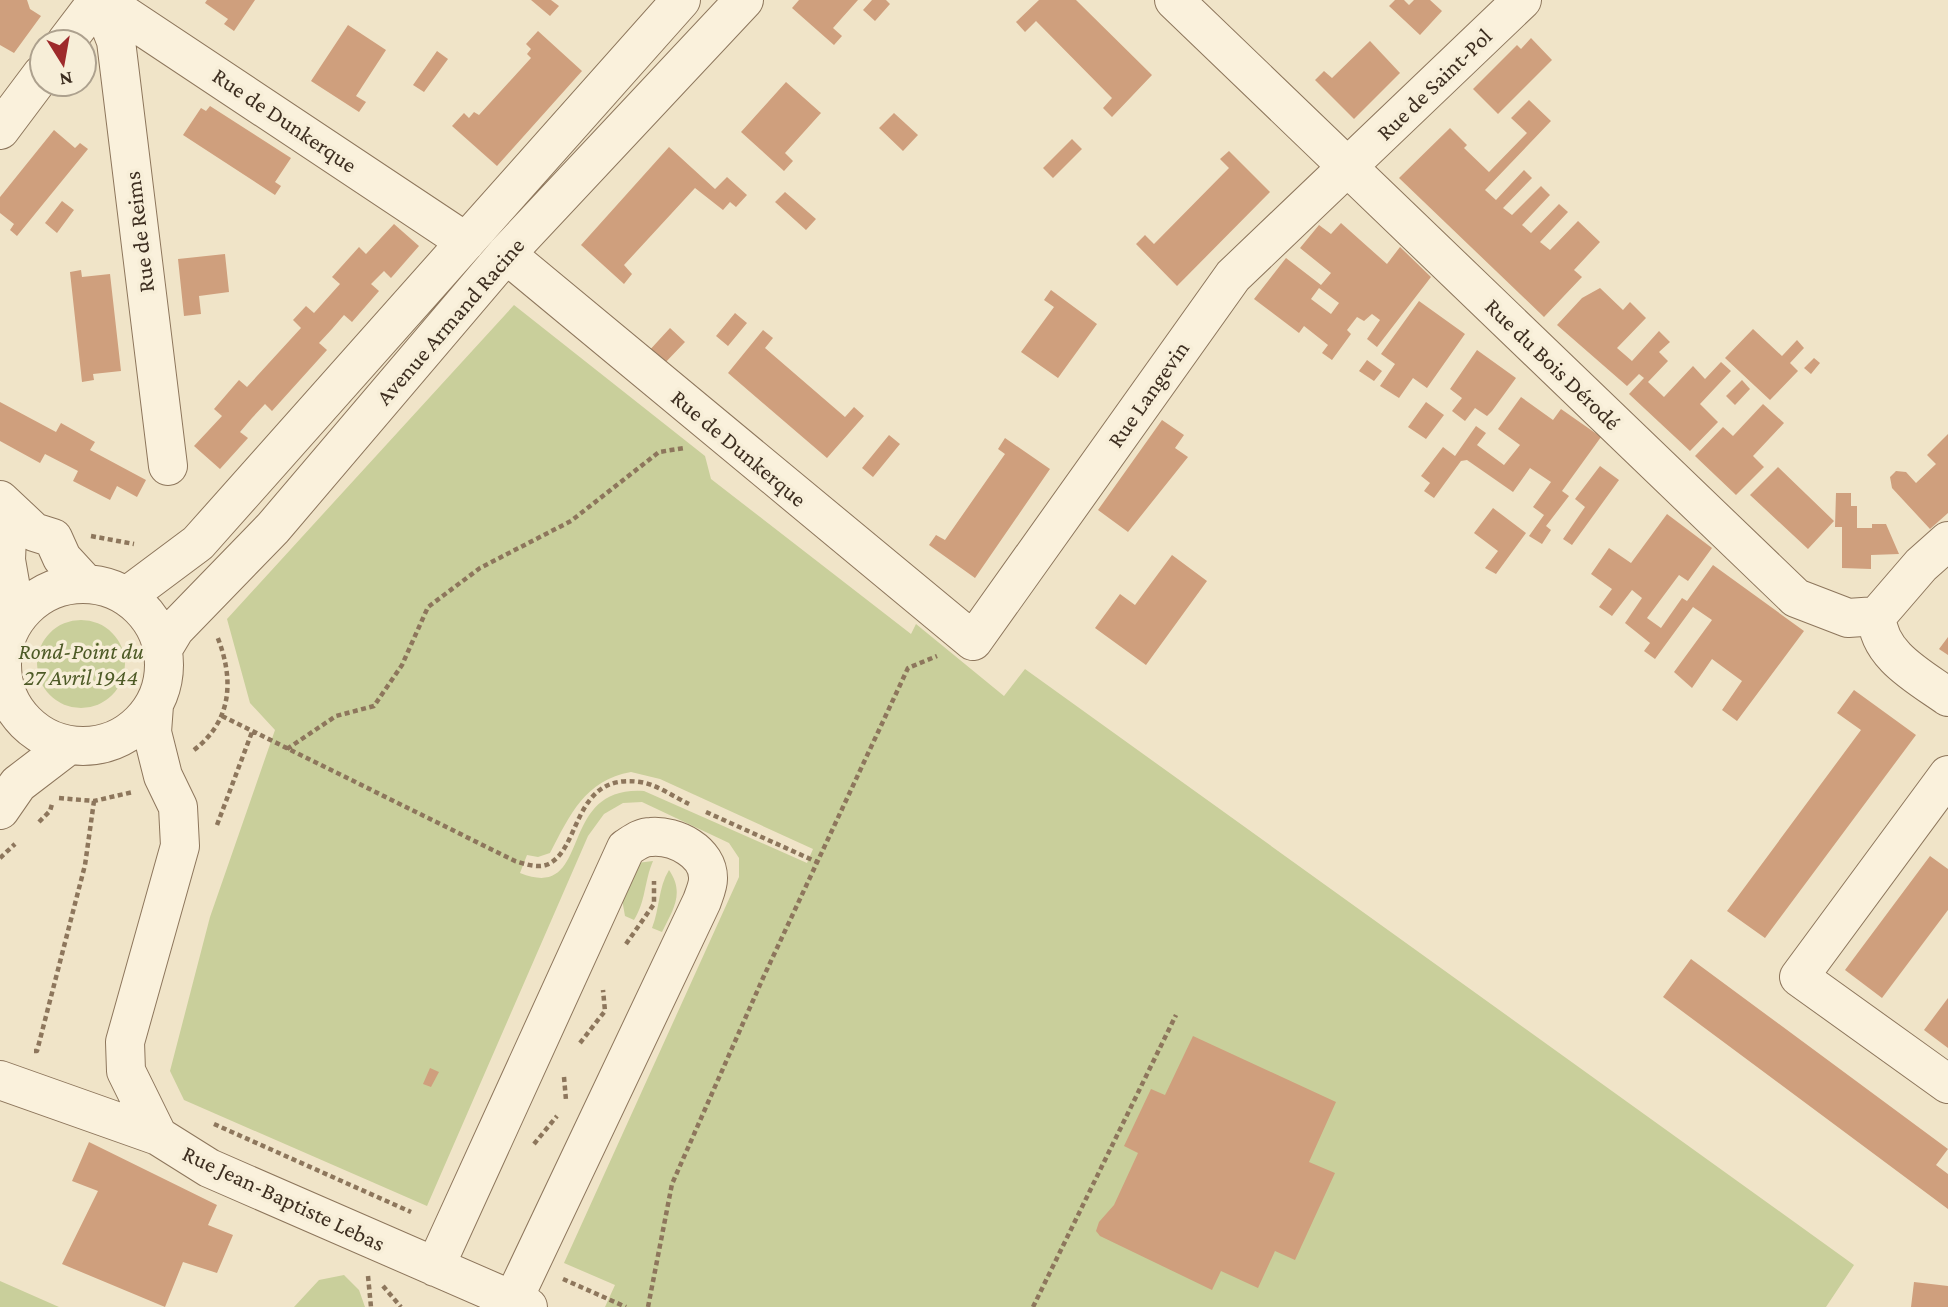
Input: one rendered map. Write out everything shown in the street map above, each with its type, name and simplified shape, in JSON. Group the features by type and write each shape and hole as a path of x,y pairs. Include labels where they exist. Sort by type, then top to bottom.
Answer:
{"street":[{"path":"77,28 100,0"},
{"name":"Rue de Dunkerque","path":"100,0 466,242"},
{"name":"Rue de Reims","path":"100,0 116,41 168,466"},
{"name":"Avenue Armand Racine","path":"127,596 198,543 681,0"},
{"name":"Avenue Armand Racine","path":"163,649 175,629 273,528 506,254 744,0"},
{"name":"Rue du Bois Dérodé","path":"1174,0 1796,598 1848,618 1877,616"},
{"name":"Rue de Saint-Pol","path":"1347,167 1522,0"},
{"path":"0,130 28,93"},
{"name":"Rue Langevin","path":"973,641 1233,276 1347,167"},
{"name":"Rue de Dunkerque","path":"506,254 973,641"},
{"path":"0,500 34,532 53,538 62,558 85,583"},
{"path":"0,506 8,536 6,560 16,617"},
{"path":"1948,541 1921,565 1877,616 1877,628 1892,655 1948,697"},
{"path":"0,810 18,783 85,744 131,730 154,705 163,680 163,649 150,618 127,596 107,587 85,583 59,587 35,598 16,617 6,637 1,658 5,711 51,740 85,744 126,753 163,776"},
{"name":"Rue Jean-Baptiste Lebas","path":"154,705 152,732 163,776 178,807 180,846 125,1042 126,1071 158,1136 209,1168 520,1304"},
{"path":"1948,775 1799,977 1948,1084"},
{"path":"435,1267 626,848 652,837 673,839 688,846 703,861 708,878 702,901 530,1265 520,1304"},
{"path":"0,1080 158,1136"}],"path":[{"path":"286,750 336,716 374,706 402,666 428,607 480,568 571,521 659,452 699,444 722,433"},
{"path":"648,1307 672,1184 908,668 973,641"},
{"path":"222,716 515,861 532,866 547,864 560,854 584,805 601,790 621,781 642,782 817,862"},
{"path":"26,1050 37,1051 85,864 94,801"},
{"path":"1033,1307 1175,1015"},
{"path":"211,1123 451,1230"},
{"path":"530,1265 626,1307"},
{"path":"367,1266 371,1307"}],"green space":[{"path":"514,305 705,456 711,479 911,634 916,624 1004,696 1025,669 1854,1265 1826,1307 605,1307 615,1285 564,1263 739,877 739,858 729,843 642,802 623,803 604,814 588,836 427,1206 184,1100 170,1071 210,917 275,730 250,703 227,619","holes":["631,772 660,779 813,849 807,863 644,791 616,794 597,806 585,822 568,859 558,872 543,878 520,873 527,855 538,857 550,853 572,813 590,791 615,776"]},
{"name":"Rond-Point du 27 Avril 1944","path":"81,620 98,623 112,633 122,647 125,664 122,681 112,695 98,705 81,708 64,705 50,695 40,681 37,664 40,647 50,633 64,623"},
{"path":"653,861 641,906 634,920 625,916 620,888 637,863"},
{"path":"669,870 674,878 677,894 662,932 652,928"},
{"path":"344,1275 359,1290 365,1307 294,1307 319,1280"},
{"path":"0,1281 59,1307 0,1307"}],"building":[{"path":"0,0 27,0 30,9 41,16 32,28 28,28 28,34 14,53 0,45"},
{"path":"207,0 255,0 234,31 224,24 228,19 205,3"},
{"path":"531,0 551,0 559,6 550,16"},
{"path":"799,0 858,0 833,28 842,36 834,45 792,8"},
{"path":"872,0 886,0 890,4 875,21 863,10"},
{"path":"1039,0 1076,0 1152,75 1112,117 1103,108 1112,98 1036,21 1025,32 1016,22"},
{"path":"1395,0 1404,0 1409,5 1414,0 1430,0 1442,11 1420,35 1389,6"},
{"path":"348,25 386,50 356,96 366,102 359,112 311,81"},
{"path":"538,31 582,71 497,166 452,126 464,113 469,118 474,112 479,115 531,58 527,54 531,49 526,44"},
{"path":"1531,38 1552,60 1498,114 1473,89 1517,45 1521,49"},
{"path":"1370,41 1400,73 1354,119 1315,80 1324,71 1332,78"},
{"path":"437,51 448,59 424,92 413,85"},
{"path":"786,82 821,113 785,153 793,161 784,171 741,132"},
{"path":"1529,100 1551,121 1485,190 1496,200 1524,170 1532,178 1503,208 1512,215 1541,186 1550,195 1522,225 1531,233 1559,204 1568,212 1540,242 1550,250 1578,221 1600,242 1574,270 1582,277 1544,317 1399,178 1450,128 1467,145 1464,148 1489,172 1527,133 1511,118"},
{"path":"210,106 291,158 275,182 281,186 275,195 183,135 201,108 206,111"},
{"path":"894,113 918,135 903,151 879,128"},
{"path":"54,130 75,148 80,143 88,149 17,236 10,230 14,224 0,213 0,197"},
{"path":"1072,139 1082,149 1053,178 1043,168"},
{"path":"669,147 715,189 727,177 747,195 736,207 730,202 723,210 695,188 624,265 632,274 624,284 581,245"},
{"path":"1229,151 1270,192 1177,286 1136,244 1145,235 1154,244 1229,168 1220,159"},
{"path":"785,192 816,219 806,230 775,202"},
{"path":"62,201 74,210 57,233 45,223"},
{"path":"1341,223 1387,264 1400,247 1431,277 1377,347 1367,339 1380,320 1372,314 1364,321 1357,317 1347,330 1351,334 1332,360 1322,353 1328,345 1304,326 1299,333 1254,299 1286,258 1321,285 1331,273 1300,248 1319,225 1331,234","holes":["1319,288 1339,303 1331,314 1311,299"]},
{"path":"394,224 419,246 391,278 384,271 371,284 379,291 352,322 344,315 319,343 327,350 272,411 265,404 252,418 240,432 248,438 220,469 194,446 222,416 214,409 239,380 247,387 301,328 293,320 306,306 314,313 340,284 332,277 359,247 366,254"},
{"path":"225,254 229,292 199,296 201,314 184,316 178,259"},
{"path":"81,270 82,277 110,274 121,371 93,374 94,380 82,382 70,272"},
{"path":"1600,288 1623,310 1630,302 1646,318 1617,348 1632,361 1659,331 1670,342 1659,352 1668,361 1648,382 1664,397 1693,366 1705,379 1721,362 1731,371 1700,404 1718,422 1690,451 1629,394 1644,378 1639,374 1627,386 1557,325 1582,298"},
{"path":"1051,290 1097,324 1058,378 1021,352 1054,307 1044,300"},
{"path":"1419,301 1465,334 1427,388 1413,378 1399,398 1380,386 1395,364 1381,354"},
{"path":"735,313 747,323 728,346 716,336"},
{"path":"670,328 685,342 662,366 647,353"},
{"path":"1753,329 1782,356 1797,340 1804,348 1790,363 1798,371 1770,400 1725,358"},
{"path":"763,330 773,338 765,348 845,417 854,407 864,416 827,458 728,373"},
{"path":"1477,350 1516,378 1487,416 1475,408 1465,421 1452,411 1462,398 1450,389"},
{"path":"1814,358 1820,363 1811,374 1804,368"},
{"path":"1367,360 1382,371 1374,381 1359,371"},
{"path":"1742,380 1750,389 1735,405 1726,396"},
{"path":"1521,397 1553,420 1561,409 1601,437 1562,491 1569,496 1546,526 1551,530 1542,544 1529,536 1544,515 1533,507 1551,482 1530,468 1513,492 1467,460 1461,461 1434,498 1424,491 1430,483 1421,476 1443,447 1455,456 1476,426 1486,433 1477,445 1504,465 1520,445 1498,429"},
{"path":"0,402 56,432 61,423 95,442 90,450 146,480 137,497 117,486 110,500 73,481 78,471 45,454 40,463 0,441"},
{"path":"1426,402 1444,415 1426,439 1408,427"},
{"path":"1763,404 1784,423 1753,456 1764,467 1736,495 1695,456 1723,427 1733,436"},
{"path":"1162,420 1184,435 1175,448 1188,457 1128,532 1098,510"},
{"path":"1948,434 1948,513 1930,529 1892,488 1890,477 1896,471 1906,472 1916,483 1936,464 1927,455"},
{"path":"889,435 900,444 873,477 862,468"},
{"path":"1005,438 1050,469 975,578 929,545 936,535 945,540 1005,454 998,449"},
{"path":"1600,466 1619,480 1572,545 1563,539 1585,507 1575,499"},
{"path":"1778,467 1834,521 1808,549 1750,495"},
{"path":"1836,493 1851,493 1851,506 1857,506 1857,528 1886,524 1899,554 1871,555 1871,569 1842,568 1842,527 1835,527"},
{"path":"1493,508 1526,533 1496,574 1485,568 1498,551 1474,533"},
{"path":"1667,514 1712,548 1688,581 1679,575 1647,618 1661,628 1682,598 1687,601 1713,565 1804,631 1737,721 1722,710 1742,681 1712,659 1692,688 1674,672 1712,620 1693,607 1655,659 1644,651 1650,643 1625,623 1642,598 1632,590 1612,616 1599,607 1612,589 1591,574 1609,548 1631,563"},
{"path":"1172,555 1207,581 1146,665 1095,628 1120,594 1135,605"},
{"path":"1948,637 1948,655 1939,649"},
{"path":"1854,690 1916,735 1765,938 1727,911 1861,730 1837,713"},
{"path":"1930,856 1948,869 1948,910 1882,998 1845,970"},
{"path":"1691,959 1948,1149 1936,1165 1948,1174 1948,1209 1663,997"},
{"path":"1948,998 1948,1048 1924,1030"},
{"path":"1193,1036 1336,1102 1309,1162 1335,1173 1295,1260 1275,1251 1258,1288 1221,1271 1212,1290 1100,1236 1096,1231 1099,1222 1114,1205 1138,1153 1124,1146 1151,1089 1165,1095"},
{"path":"430,1068 439,1072 431,1087 423,1084"},
{"path":"89,1142 217,1205 208,1225 233,1235 217,1273 183,1262 165,1307 62,1264 98,1191 72,1181"},
{"path":"1914,1282 1948,1286 1948,1307 1911,1307"}]}
